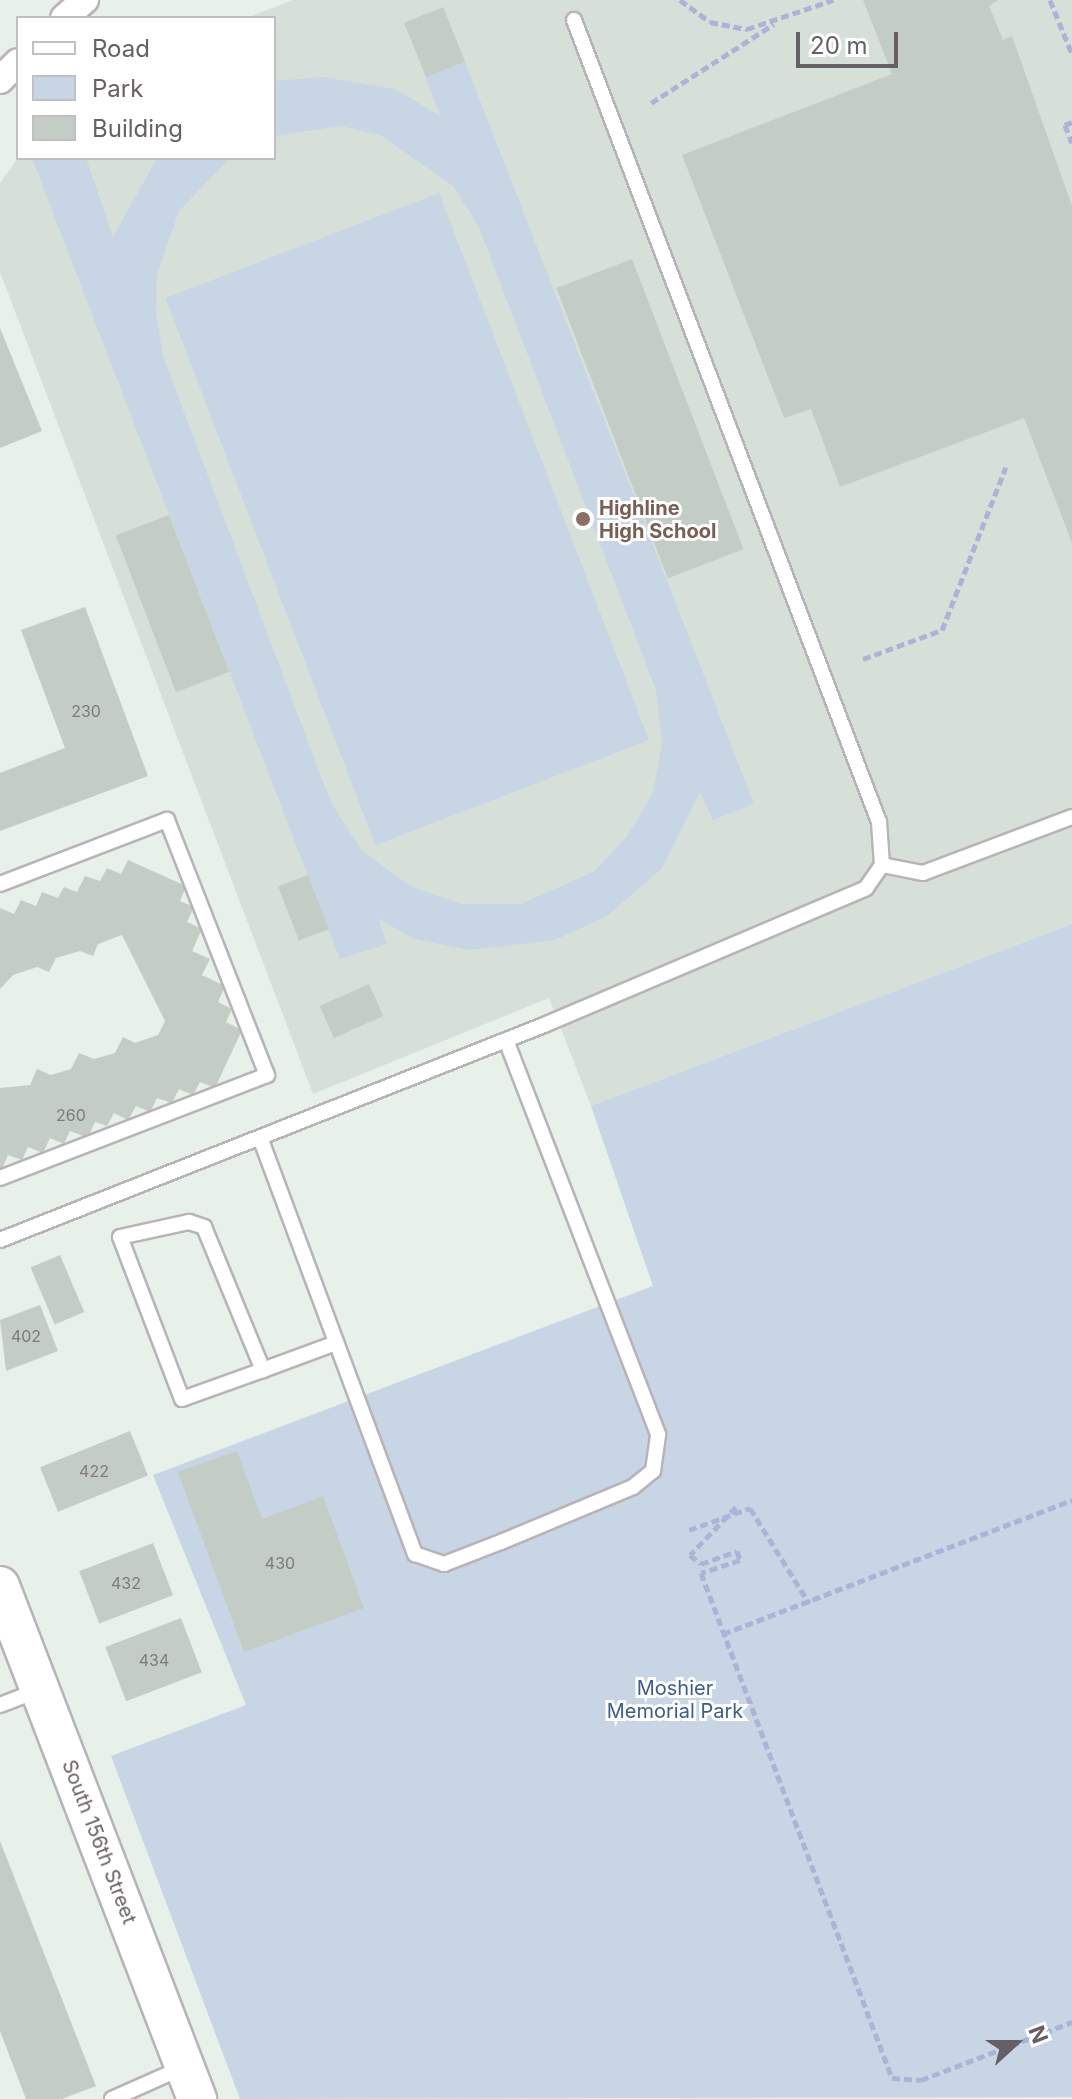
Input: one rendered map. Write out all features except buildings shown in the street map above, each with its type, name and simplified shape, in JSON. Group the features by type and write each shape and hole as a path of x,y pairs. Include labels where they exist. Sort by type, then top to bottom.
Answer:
{"main road":[{"name":"South 156th Street","path":"0,1586 191,2083"}],"street":[{"path":"66,16 85,0"},
{"path":"0,80 16,64"}],"lane":[{"path":"0,1240 261,1140 866,888 882,865 879,822 574,20"},
{"path":"882,865 923,873 1072,817"},
{"path":"0,884 167,820 267,1075 0,1178"},
{"path":"261,1140 415,1554 431,1565 633,1487 653,1471 658,1434 506,1040"},
{"path":"263,1370 204,1227 189,1222 120,1237 182,1399 263,1370 336,1343"},
{"path":"0,1705 40,1689"},
{"path":"112,2099 191,2083"}],"path":[{"path":"680,0 710,22 747,29 833,0"},
{"path":"1050,0 1072,54"},
{"path":"651,103 781,19"},
{"path":"1072,122 1065,125 1072,143"},
{"path":"863,659 942,630 1006,467"},
{"path":"723,1634 1072,1500"},
{"path":"689,1530 736,1507 755,1512 809,1603"},
{"path":"736,1507 690,1555 701,1564 737,1551 740,1560 701,1573 892,2078 921,2080 1072,2022"}],"shaded area":[{"name":"Highline High School","path":"293,0 1072,0 1072,924 591,1106 549,998 313,1094 0,272 0,183 17,160 276,160 276,16 251,16"}],"green space":[{"path":"465,62 754,804 713,820 700,792 662,868 607,916 555,940 469,950 414,939 378,918 387,944 340,959 33,160 87,160 113,237 156,160 228,160 179,211 157,274 156,312 163,356 331,803 363,852 412,887 462,904 521,904 593,872 626,838 653,793 662,743 656,690 478,225 453,186 382,136 341,126 276,136 276,81 324,77 395,89 440,116 426,78"},
{"path":"439,193 649,740 375,845 165,298"},
{"name":"Moshier Memorial Park","path":"1072,924 1072,2097 240,2099 111,1756 246,1705 153,1475 653,1286 591,1106"}],"place":[{"name":"Highline High School","path":"583,519"}]}
